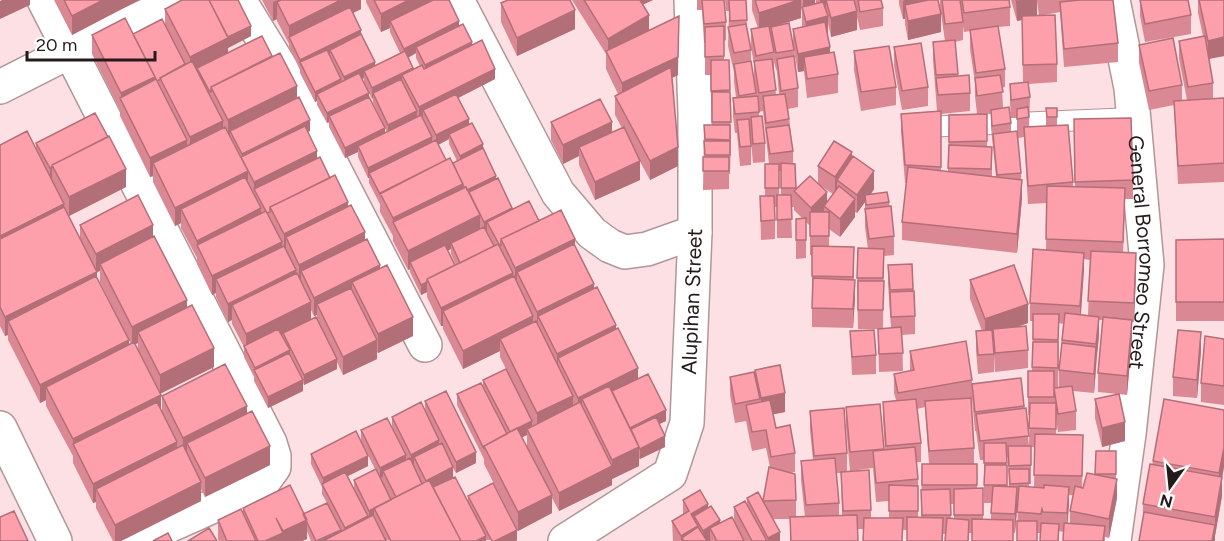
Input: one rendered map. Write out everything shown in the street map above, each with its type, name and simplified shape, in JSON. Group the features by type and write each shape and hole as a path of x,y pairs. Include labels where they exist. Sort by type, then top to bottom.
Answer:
{"street":[{"path":"44,0 270,443 274,456 274,467 264,481 135,541"},
{"path":"0,87 180,0"},
{"path":"239,0 287,78 425,345"},
{"path":"457,0 558,194 592,233 610,246 625,252 647,249 695,232"},
{"name":"Alupihan Street","path":"565,541 670,474 687,423 695,232 695,112 691,0"},
{"name":"General Borromeo Street","path":"1113,0 1131,88 1147,265 1129,434 1114,541"},
{"path":"0,428 55,541"}],"lane":[{"path":"923,127 1133,118"}],"building":[{"path":"64,0 103,0 72,16"},
{"path":"182,0 209,0 228,38 190,57 165,9"},
{"path":"209,0 238,0 251,26 228,37"},
{"path":"281,0 341,0 289,26 277,2"},
{"path":"374,0 409,0 381,14"},
{"path":"433,0 449,0 459,21 404,49 390,21"},
{"path":"508,0 570,0 575,10 517,38 501,3"},
{"path":"584,0 640,0 649,15 608,39"},
{"path":"702,0 724,0 726,22 704,24"},
{"path":"729,0 746,0 747,20 730,21"},
{"path":"755,0 799,0 759,13"},
{"path":"826,0 854,0 857,11 831,18"},
{"path":"858,0 881,0 883,8 860,12"},
{"path":"938,0 941,14 908,21 905,5"},
{"path":"942,0 960,0 963,22 945,24"},
{"path":"962,0 1009,0 1010,7 964,13"},
{"path":"1113,0 1118,43 1064,49 1060,2"},
{"path":"1140,0 1188,0 1191,15 1145,24"},
{"path":"1199,0 1224,0 1224,37 1208,41"},
{"path":"823,2 828,16 806,22 802,7"},
{"path":"350,7 361,30 300,60 289,37"},
{"path":"1055,15 1057,64 1023,65 1022,16"},
{"path":"679,16 678,57 622,83 606,51"},
{"path":"125,18 155,77 121,93 92,35"},
{"path":"162,19 185,64 157,81 133,34"},
{"path":"825,22 830,47 798,54 793,29"},
{"path":"789,23 794,50 776,53 771,27"},
{"path":"463,24 472,42 425,65 416,47"},
{"path":"746,24 751,50 734,53 728,27"},
{"path":"724,26 724,56 705,57 705,27"},
{"path":"769,26 774,52 756,56 751,29"},
{"path":"998,26 1005,69 976,73 970,30"},
{"path":"361,34 375,62 344,77 330,50"},
{"path":"262,36 272,56 211,87 210,92 197,68"},
{"path":"1205,36 1213,83 1188,87 1179,41"},
{"path":"1173,38 1182,85 1149,91 1139,45"},
{"path":"482,40 495,69 419,107 402,75 422,65 424,69"},
{"path":"955,40 958,74 936,75 933,42"},
{"path":"921,43 928,87 902,91 894,47"},
{"path":"889,46 896,87 861,92 854,51"},
{"path":"327,50 341,79 315,92 300,62"},
{"path":"405,51 413,68 372,88 364,71"},
{"path":"834,52 838,74 807,79 804,57"},
{"path":"280,53 297,86 228,120 211,87"},
{"path":"794,56 798,88 781,91 777,59"},
{"path":"772,59 776,90 759,93 754,61"},
{"path":"711,60 729,60 730,90 711,91"},
{"path":"192,61 223,121 190,137 160,78"},
{"path":"751,61 756,93 739,96 734,64"},
{"path":"671,67 678,147 650,161 615,96"},
{"path":"359,73 369,93 327,113 317,94"},
{"path":"969,75 970,93 938,95 936,78"},
{"path":"1000,75 1003,92 977,96 975,78"},
{"path":"156,79 187,140 150,158 120,98"},
{"path":"401,79 417,111 388,125 373,93"},
{"path":"1028,82 1030,97 1011,100 1010,84"},
{"path":"712,92 730,92 731,122 712,122"},
{"path":"456,94 469,119 436,135 423,110"},
{"path":"785,94 789,119 766,123 763,96"},
{"path":"758,96 759,112 735,114 733,98"},
{"path":"299,97 310,120 242,154 230,131"},
{"path":"369,97 385,128 345,148 329,116"},
{"path":"1224,98 1224,163 1178,166 1174,101"},
{"path":"600,99 612,122 563,145 551,122"},
{"path":"1009,107 1011,123 992,126 991,110"},
{"path":"1028,107 1029,117 1017,119 1017,109"},
{"path":"1046,108 1057,108 1057,117 1047,117"},
{"path":"941,111 941,167 905,165 901,114"},
{"path":"95,113 108,137 50,168 36,143"},
{"path":"987,114 987,141 949,142 949,115"},
{"path":"421,115 432,137 368,168 358,146"},
{"path":"762,116 765,143 753,144 751,117"},
{"path":"1131,118 1133,180 1075,182 1074,119"},
{"path":"749,119 751,146 740,147 737,120"},
{"path":"472,123 483,144 460,156 449,134"},
{"path":"704,125 730,125 730,140 705,139"},
{"path":"789,125 793,151 770,154 766,128"},
{"path":"1068,125 1073,182 1028,186 1024,127"},
{"path":"305,126 317,151 254,182 241,157"},
{"path":"225,127 248,171 175,208 153,163"},
{"path":"624,127 640,161 595,182 579,147"},
{"path":"27,131 64,204 0,236 0,145"},
{"path":"1017,131 1021,173 997,175 993,134"},
{"path":"109,136 126,169 69,197 52,165"},
{"path":"436,140 446,160 380,194 369,173"},
{"path":"704,141 730,141 730,155 705,155"},
{"path":"834,141 852,152 835,177 818,166"},
{"path":"949,145 992,147 991,169 948,168"},
{"path":"483,148 496,176 467,190 453,163"},
{"path":"853,156 874,171 857,195 837,180"},
{"path":"320,157 330,178 270,207 270,212 267,213 254,189"},
{"path":"703,157 729,157 729,171 703,171"},
{"path":"450,158 463,184 393,218 380,193"},
{"path":"781,163 795,164 796,188 781,188"},
{"path":"765,164 779,164 779,188 765,188"},
{"path":"908,167 1022,180 1017,234 902,222"},
{"path":"335,175 348,202 284,234 270,207"},
{"path":"810,176 827,192 811,208 794,191"},
{"path":"245,177 261,208 197,241 181,209"},
{"path":"498,178 512,208 484,222 469,192"},
{"path":"839,186 855,199 840,219 824,206"},
{"path":"1047,186 1125,188 1123,242 1046,239"},
{"path":"466,187 480,215 408,251 393,222"},
{"path":"887,192 889,202 866,205 865,195"},
{"path":"138,195 153,225 96,254 80,225"},
{"path":"777,195 791,195 792,219 777,220"},
{"path":"760,196 774,196 775,220 761,221"},
{"path":"529,201 539,221 501,239 500,246 487,222"},
{"path":"351,205 365,232 299,265 286,237"},
{"path":"891,206 894,236 869,239 865,209"},
{"path":"64,207 97,272 5,317 0,307 0,239"},
{"path":"561,210 575,239 515,268 501,239"},
{"path":"266,211 282,242 212,276 197,245"},
{"path":"810,212 829,212 829,236 810,236"},
{"path":"806,218 806,240 796,240 796,219"},
{"path":"484,227 494,246 460,263 451,243"},
{"path":"154,236 187,300 132,327 100,264"},
{"path":"367,239 380,265 314,298 301,271"},
{"path":"1224,239 1224,302 1176,302 1176,240"},
{"path":"498,244 513,273 441,308 427,279"},
{"path":"574,244 594,284 537,312 517,272"},
{"path":"445,245 455,265 427,279 427,282 421,285 410,262"},
{"path":"284,246 296,270 228,304 216,279"},
{"path":"812,246 854,247 853,277 812,276"},
{"path":"858,248 884,249 883,278 857,278"},
{"path":"1033,249 1084,253 1080,306 1030,303"},
{"path":"1091,251 1136,253 1134,303 1088,301"},
{"path":"912,264 913,289 890,290 888,265"},
{"path":"387,265 413,317 378,334 352,282"},
{"path":"1014,265 1028,304 985,319 970,280"},
{"path":"297,273 311,302 246,334 232,305"},
{"path":"96,276 129,340 40,385 8,321"},
{"path":"514,276 533,316 463,351 443,311"},
{"path":"813,278 855,280 853,309 812,308"},
{"path":"858,281 884,281 883,310 858,310"},
{"path":"597,287 616,325 557,354 538,316"},
{"path":"351,288 377,340 343,357 317,304"},
{"path":"914,291 915,316 891,317 890,292"},
{"path":"192,305 214,348 160,375 138,332"},
{"path":"1065,313 1099,317 1096,344 1062,340"},
{"path":"1033,314 1059,314 1058,340 1033,339"},
{"path":"316,317 337,359 304,375 283,333"},
{"path":"1103,317 1132,320 1127,376 1098,373"},
{"path":"536,321 573,396 537,413 500,339"},
{"path":"1026,326 1028,350 995,353 993,329"},
{"path":"901,327 903,353 879,354 878,329"},
{"path":"618,328 638,368 578,398 558,358"},
{"path":"278,329 290,350 255,368 244,346"},
{"path":"874,330 876,355 852,357 850,331"},
{"path":"992,330 994,354 978,355 976,331"},
{"path":"1178,330 1201,332 1197,380 1173,377"},
{"path":"1205,336 1224,339 1224,386 1201,383"},
{"path":"966,341 972,380 898,393 894,374 914,370 910,351"},
{"path":"134,342 161,395 73,439 46,387"},
{"path":"1033,342 1058,342 1058,368 1032,367"},
{"path":"1062,343 1096,347 1094,374 1059,370"},
{"path":"289,353 303,380 268,397 254,370"},
{"path":"225,364 247,406 183,438 162,396"},
{"path":"780,365 785,393 761,398 755,370"},
{"path":"506,369 532,421 510,432 483,380"},
{"path":"1028,371 1054,371 1054,397 1028,397"},
{"path":"754,372 760,399 735,404 730,377"},
{"path":"648,374 666,410 630,428 612,391"},
{"path":"1021,378 1024,406 975,412 972,384"},
{"path":"481,383 507,434 484,446 484,449 457,394"},
{"path":"609,386 639,447 612,460 582,399"},
{"path":"1072,386 1076,411 1058,414 1054,388"},
{"path":"446,391 476,452 456,462 425,401"},
{"path":"1119,394 1125,422 1102,428 1095,399"},
{"path":"971,398 974,448 929,451 925,401"},
{"path":"916,399 921,443 886,446 883,402"},
{"path":"1164,399 1224,410 1224,448 1219,473 1153,461"},
{"path":"770,400 776,428 790,425 795,453 771,457 766,430 752,432 746,405"},
{"path":"157,402 177,442 93,484 73,444"},
{"path":"421,402 439,440 411,455 392,417"},
{"path":"580,402 612,466 559,493 527,429"},
{"path":"1030,403 1056,403 1056,429 1029,428"},
{"path":"880,404 884,449 850,452 846,407"},
{"path":"844,408 847,453 814,456 810,411"},
{"path":"1026,408 1029,436 980,441 976,414"},
{"path":"252,411 270,446 205,478 187,443"},
{"path":"656,417 665,436 640,449 631,429"},
{"path":"387,418 406,455 380,468 361,430"},
{"path":"517,428 552,495 518,512 484,446"},
{"path":"356,431 368,456 323,478 311,454"},
{"path":"1035,434 1083,435 1082,476 1034,475"},
{"path":"442,443 453,467 426,481 414,457"},
{"path":"984,443 1006,443 1007,463 984,463"},
{"path":"183,445 201,482 115,525 96,489"},
{"path":"1008,446 1031,446 1031,465 1009,466"},
{"path":"915,447 918,479 876,483 873,451"},
{"path":"1096,451 1116,451 1116,474 1095,474"},
{"path":"410,458 422,484 396,497 383,471"},
{"path":"835,458 839,503 806,505 801,461"},
{"path":"922,464 977,464 977,485 922,485"},
{"path":"1150,464 1222,477 1215,517 1143,504"},
{"path":"985,465 1007,465 1007,485 984,485"},
{"path":"769,467 795,474 796,500 763,501"},
{"path":"376,469 391,500 369,511 354,480"},
{"path":"1009,469 1029,469 1029,483 1010,484"},
{"path":"869,470 871,510 843,511 841,472"},
{"path":"345,472 368,516 345,528 322,484"},
{"path":"1087,473 1117,479 1109,519 1070,511 1075,486 1083,488"},
{"path":"455,477 486,536 476,541 461,541 433,487"},
{"path":"429,480 461,541 391,541 374,508"},
{"path":"493,483 517,530 495,541 492,541 468,496"},
{"path":"290,485 307,520 283,531 276,518 283,533 265,541 258,541 243,508"},
{"path":"889,485 918,486 918,511 889,511"},
{"path":"1044,485 1069,487 1067,513 1043,512 1042,509 1041,514 1017,512 1019,486 1044,488"},
{"path":"993,486 1017,487 1015,514 991,513"},
{"path":"983,488 983,515 954,515 954,489"},
{"path":"950,489 951,515 922,515 921,490"},
{"path":"700,490 708,504 691,514 698,526 681,536 672,521 689,511 683,500"},
{"path":"758,492 780,532 768,538 747,498"},
{"path":"745,501 767,541 752,541 734,507"},
{"path":"327,503 341,530 316,541 303,514"},
{"path":"711,506 720,520 703,531 694,516"},
{"path":"241,509 256,541 227,541 218,520"},
{"path":"14,511 28,541 0,541 0,517"},
{"path":"1144,512 1215,525 1212,541 1139,541"},
{"path":"373,515 386,541 323,541"},
{"path":"857,515 858,541 791,541 790,517"},
{"path":"732,517 744,541 717,541 710,528"},
{"path":"907,517 943,518 942,541 907,541"},
{"path":"864,518 903,518 902,541 863,541"},
{"path":"947,518 969,520 968,541 945,541"},
{"path":"972,519 1013,520 1013,541 972,541"},
{"path":"1017,521 1037,521 1037,541 1017,541"},
{"path":"1041,523 1059,524 1058,541 1040,541"},
{"path":"1064,523 1105,526 1103,541 1063,541"},
{"path":"698,527 707,541 684,541 682,538"},
{"path":"209,528 217,541 188,541"},
{"path":"168,533 172,541 153,541"}]}
